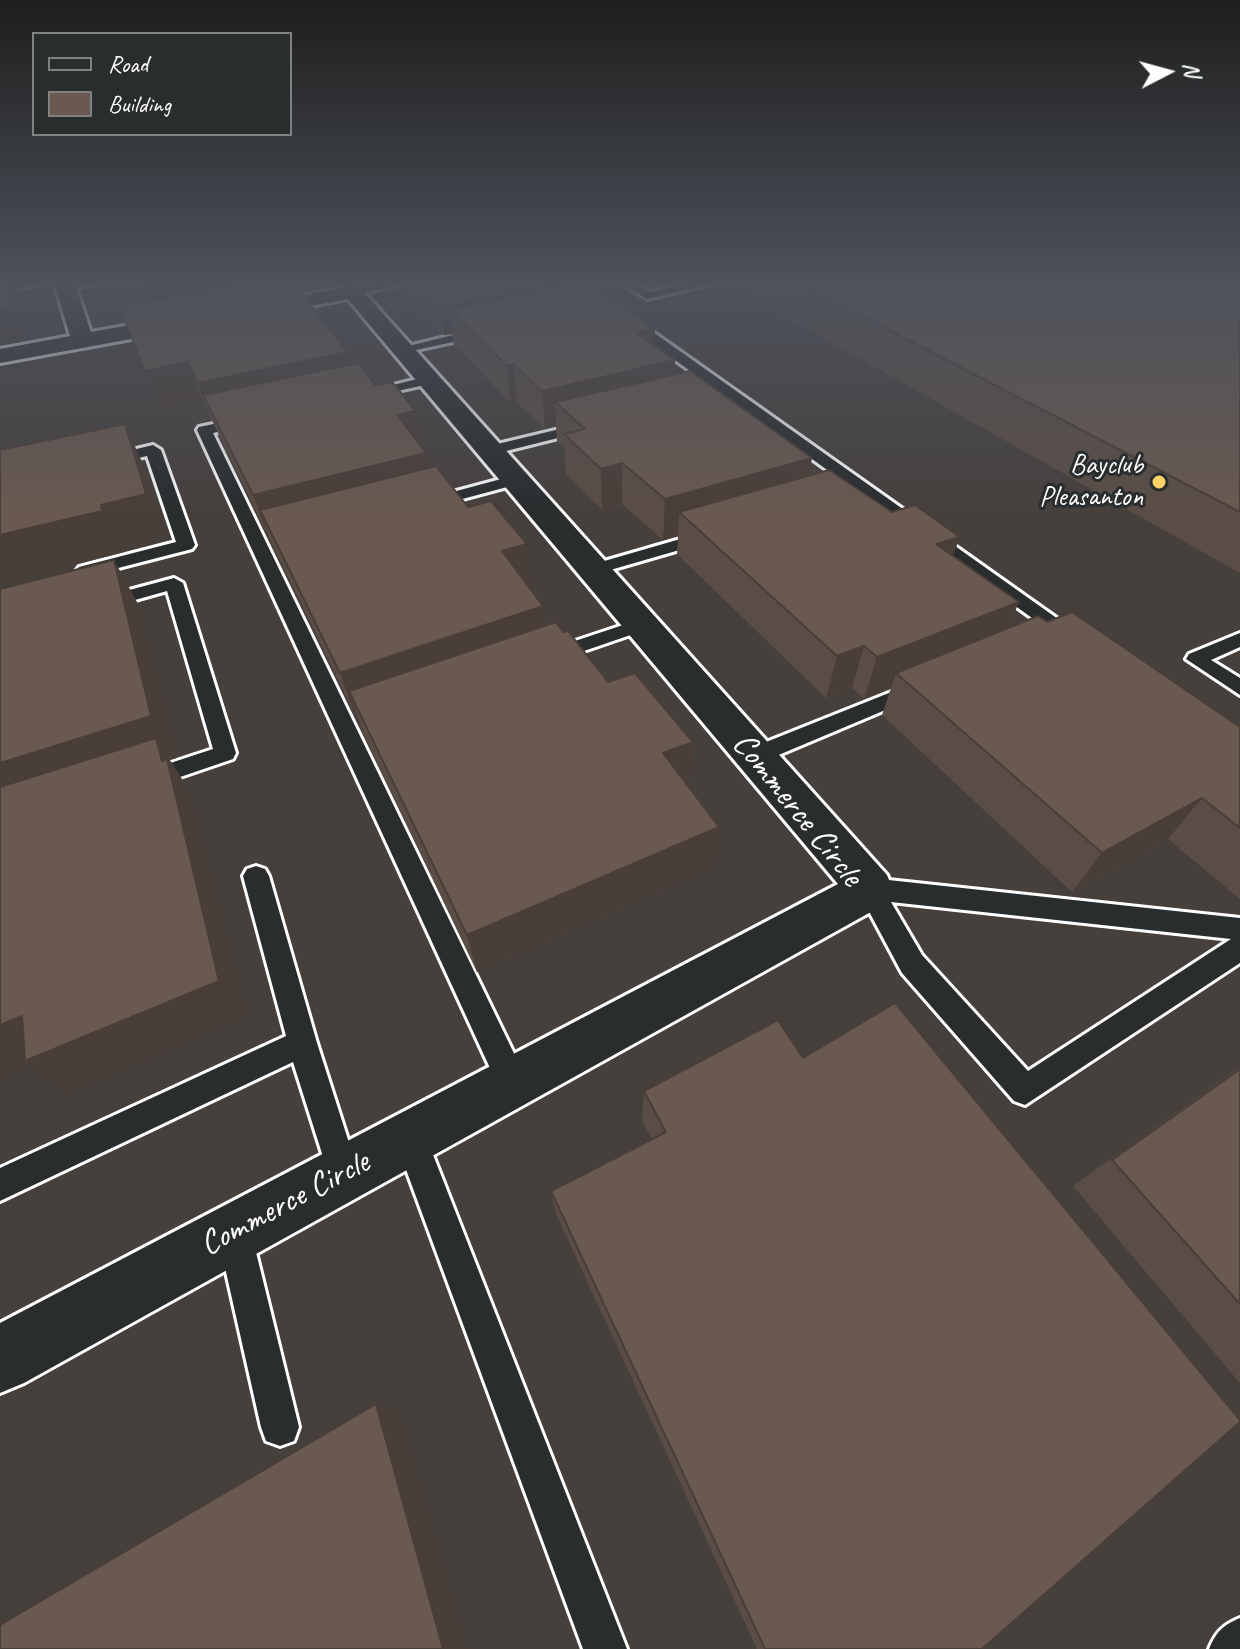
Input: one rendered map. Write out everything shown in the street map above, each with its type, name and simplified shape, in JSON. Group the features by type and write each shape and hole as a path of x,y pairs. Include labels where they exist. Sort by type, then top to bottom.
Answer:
{"street":[{"name":"Commerce Circle","path":"0,1359 870,889 411,359"}],"lane":[{"path":"339,400 427,359"},
{"path":"677,359 856,491 1087,648"},
{"path":"264,417 204,430 267,545 512,1082"},
{"path":"410,508 608,421"},
{"path":"62,577 186,545 153,450 92,464"},
{"path":"593,570 728,529"},
{"path":"87,607 174,583 225,753 120,788"},
{"path":"523,666 641,625"},
{"path":"1032,642 1061,630"},
{"path":"1240,639 1196,659 1240,688"},
{"path":"754,756 930,684"},
{"path":"256,876 302,1043 343,1174"},
{"path":"870,889 1240,929"},
{"path":"870,889 912,964 1025,1090 1240,948"},
{"path":"0,1185 302,1043"},
{"path":"410,1137 605,1649"},
{"path":"234,1232 280,1427"},
{"path":"1231,1649 1240,1640"}],"shaded area":[{"path":"0,359 1240,359 1240,1649 0,1649"}],"building":[{"path":"140,359 314,359 197,383 188,362 145,371"},
{"path":"500,359 675,360 542,391 513,364 507,366"},
{"path":"945,359 1240,359 1240,512"},
{"path":"358,363 375,385 392,382 416,411 397,415 426,453 253,495 203,395"},
{"path":"690,371 812,458 665,499 622,463 601,469 564,434 585,429 555,402"},
{"path":"125,424 146,494 101,505 102,511 0,535 0,450"},
{"path":"436,466 468,507 491,501 527,544 502,551 543,606 340,673 260,510"},
{"path":"829,470 892,512 915,505 960,537 936,544 1019,602 877,657 864,646 837,656 679,512"},
{"path":"114,560 151,716 0,763 0,589"},
{"path":"1072,612 1240,727 1240,828 1202,798 1102,853 896,673 1038,616 1047,622"},
{"path":"556,622 563,632 568,631 608,682 635,673 693,742 663,753 719,827 467,935 349,691"},
{"path":"156,738 162,761 167,759 219,981 25,1061 22,1016 0,1025 0,787"},
{"path":"895,1003 1240,1422 982,1649 765,1649 551,1191 666,1132 644,1091 778,1020 803,1058"},
{"path":"1240,1069 1240,1304 1112,1160"},
{"path":"376,1404 443,1649 0,1649 0,1625"}],"place":[{"name":"Bayclub Pleasanton","path":"1159,482"}]}
